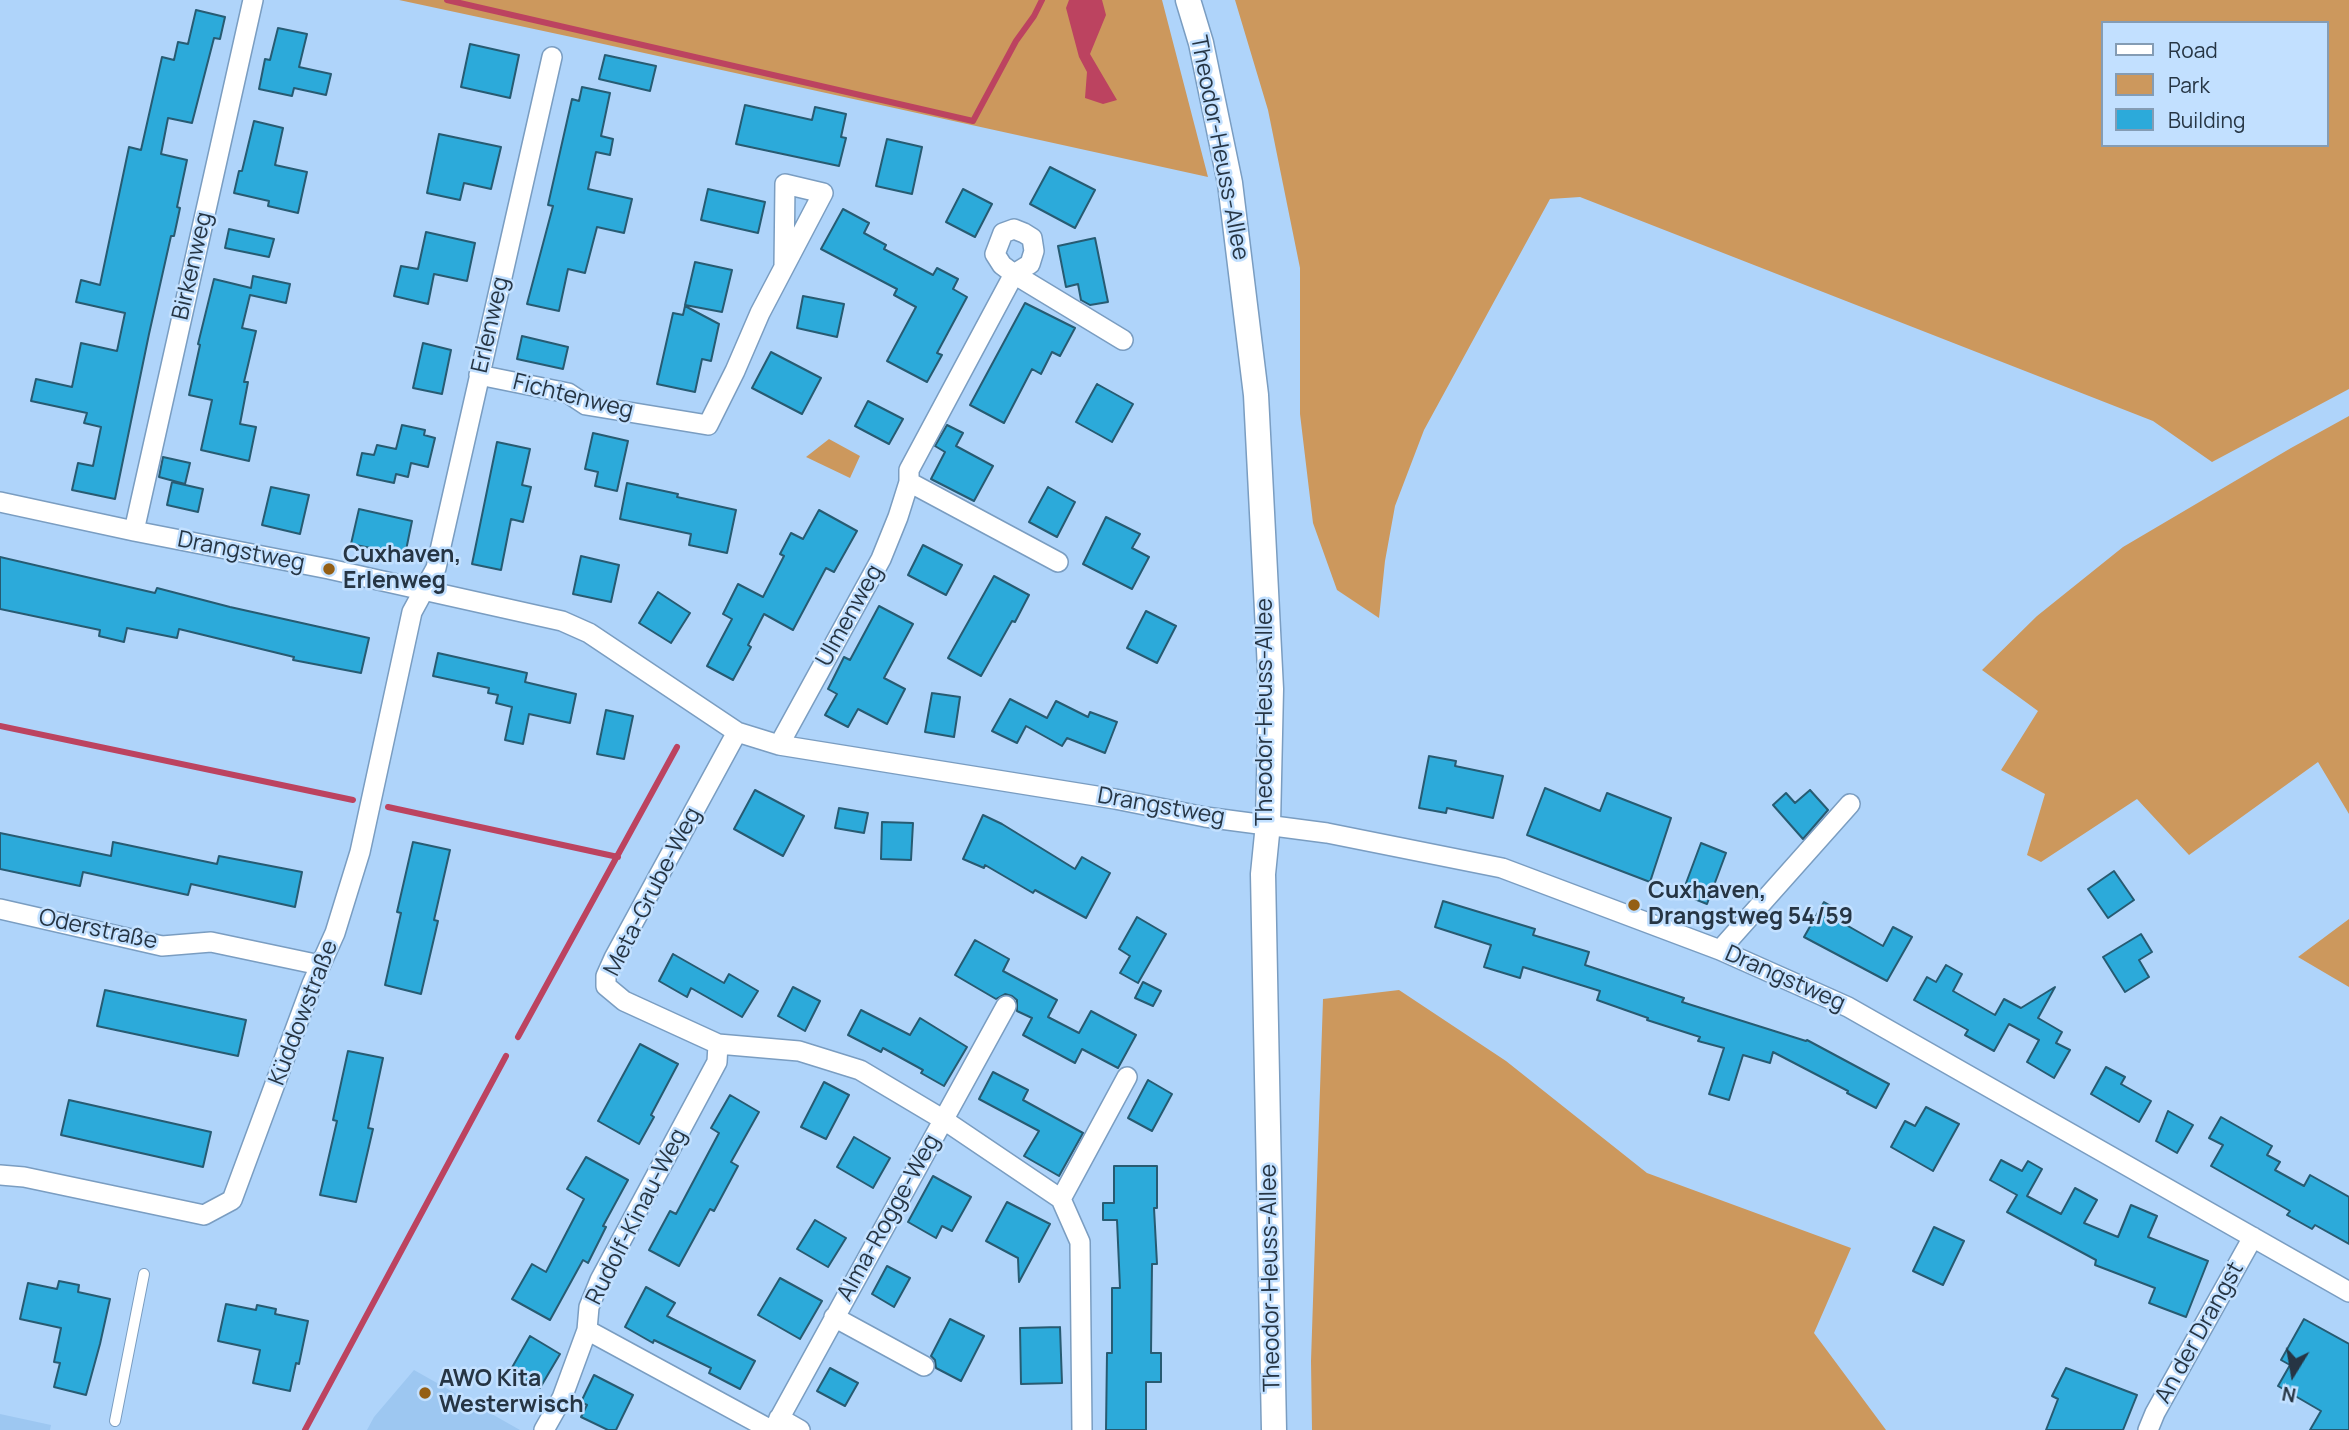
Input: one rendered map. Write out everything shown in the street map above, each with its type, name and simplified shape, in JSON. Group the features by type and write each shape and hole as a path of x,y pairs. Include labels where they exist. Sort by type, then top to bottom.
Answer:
{"street":[{"name":"Birkenweg","path":"134,531 253,0"},
{"name":"Theodor-Heuss-Allee","path":"1188,0 1230,183 1255,382 1270,689 1268,824 1263,874 1274,1430"},
{"name":"Erlenweg","path":"423,590 436,568 552,57"},
{"name":"Fichtenweg","path":"479,375 568,393 586,405 713,426 784,267"},
{"name":"Ulmenweg","path":"779,745 881,559 898,517 909,482 909,470 1014,274 1123,340"},
{"path":"909,482 1058,562"},
{"name":"Drangstweg","path":"0,502 329,569 562,621 589,633 737,732 779,745 1101,797 1205,817 1268,824 1502,868 1720,950 1848,1007 2349,1292"},
{"name":"Küddowstraße","path":"0,1175 24,1177 204,1215 232,1200 320,965 335,933 360,852 412,612 423,590"},
{"name":"Meta-Grube-Weg","path":"737,732 606,976 606,986 624,1001 718,1044 799,1051 860,1070 944,1120 1061,1199"},
{"path":"1720,950 1850,804"},
{"name":"Oderstraße","path":"0,909 162,946 211,942 320,965"},
{"path":"944,1120 1006,1006"},
{"name":"Rudolf-Kinau-Weg","path":"544,1430 562,1398 587,1331 589,1307 600,1280 717,1062 718,1044"},
{"path":"1083,1430 1080,1242 1061,1199 1128,1077"},
{"name":"Alma-Rogge-Weg","path":"774,1426 944,1120"},
{"name":"An der Drangst","path":"2148,1430 2253,1237"},
{"name":"Alma-Rogge-Weg","path":"834,1317 924,1366"},
{"path":"587,1331 774,1426 800,1430"}],"lane":[{"path":"115,1421 144,1274"}],"shaded area":[{"path":"1069,0 1102,0 1106,15 1090,54 1117,100 1103,104 1085,98 1087,72 1079,57 1066,8"},
{"name":"AWO Kita Westerwisch","path":"414,1370 520,1430 367,1430 374,1417"},
{"path":"0,1414 51,1425 50,1430 0,1430"}],"green space":[{"path":"399,0 1162,0 1208,177 576,38"},
{"path":"1235,0 2349,0 2349,389 2212,462 2153,421 1580,197 1550,199 1424,430 1395,506 1385,561 1379,618 1337,590 1313,523 1300,414 1300,268 1268,110"},
{"path":"2349,416 2349,814 2318,762 2189,855 2137,799 2041,862 2027,855 2045,794 2001,770 2038,711 1982,670 2037,616 2123,547"},
{"path":"829,439 860,456 850,478 806,457"},
{"path":"2349,919 2349,987 2298,957"},
{"path":"1399,990 1506,1061 1647,1173 1851,1248 1814,1333 1886,1430 1312,1430 1311,1361 1323,999"}],"building":[{"path":"196,10 225,17 220,39 214,38 192,123 168,118 161,154 187,160 177,207 180,208 149,334 115,499 72,490 78,463 93,466 101,427 84,423 87,413 31,401 36,379 72,387 81,343 117,351 125,313 76,302 81,280 100,285 129,147 141,150 162,57 174,60 178,42 188,44"},
{"path":"278,28 307,34 299,67 331,74 326,95 294,88 292,96 259,89 265,59 270,60"},
{"path":"470,44 519,55 510,98 461,87"},
{"path":"605,55 656,66 650,91 599,79"},
{"path":"582,87 610,93 601,136 613,139 610,155 596,152 588,189 632,199 624,233 597,227 585,273 568,269 559,311 527,304 553,206 548,205 572,99 579,101"},
{"path":"745,105 812,120 815,107 846,114 841,137 846,138 839,166 736,144"},
{"path":"254,121 283,128 275,165 307,172 298,213 268,206 269,201 234,193"},
{"path":"439,134 501,147 491,189 464,183 460,200 427,193"},
{"path":"887,139 922,147 912,194 876,186"},
{"path":"1050,167 1095,190 1075,228 1030,204"},
{"path":"708,189 765,202 758,233 701,220"},
{"path":"963,189 992,204 975,237 946,222"},
{"path":"843,209 869,223 864,233 886,245 884,249 933,275 937,268 958,279 953,289 967,297 937,353 942,355 927,382 887,361 916,307 894,295 897,289 821,249"},
{"path":"229,229 274,239 269,257 225,248"},
{"path":"426,232 475,243 467,281 434,274 428,304 394,296 401,266 418,269"},
{"path":"1095,238 1108,302 1090,305 1081,300 1078,284 1066,287 1058,246"},
{"path":"695,262 732,270 722,312 685,305"},
{"path":"253,276 290,284 286,303 250,295 242,328 256,331 244,382 248,382 240,424 256,427 249,461 201,450 212,400 189,395 214,279 251,288"},
{"path":"803,296 844,304 837,337 797,328"},
{"path":"1025,303 1075,328 1060,356 1052,352 1041,374 1032,369 1004,423 970,405"},
{"path":"685,306 719,324 711,361 702,359 695,392 657,384 673,313 683,315"},
{"path":"522,336 568,347 563,369 517,359"},
{"path":"423,343 451,350 442,394 413,388"},
{"path":"771,352 821,378 802,414 752,388"},
{"path":"1097,384 1133,404 1112,442 1076,422"},
{"path":"868,401 903,419 889,444 855,426"},
{"path":"402,425 425,430 424,435 435,438 428,467 411,463 408,477 396,474 394,483 357,475 362,453 374,455 377,445 396,449"},
{"path":"947,425 963,433 956,446 993,466 974,501 931,479 945,452 935,446"},
{"path":"593,433 628,441 617,491 595,486 598,472 585,469"},
{"path":"497,442 530,449 522,485 531,487 523,522 511,519 501,570 472,564"},
{"path":"163,457 190,463 185,484 159,477"},
{"path":"172,482 203,489 198,512 167,505"},
{"path":"627,483 736,510 727,553 689,545 691,534 620,519"},
{"path":"271,487 309,495 300,534 262,525"},
{"path":"1048,487 1075,502 1057,537 1029,522"},
{"path":"359,509 412,521 405,555 351,544"},
{"path":"819,510 857,531 834,572 826,568 793,630 764,614 748,645 751,647 733,680 707,666 732,619 723,614 738,584 763,597 784,556 780,554 791,533 803,539"},
{"path":"1106,517 1140,534 1132,548 1149,557 1132,589 1083,564"},
{"path":"923,545 962,565 946,595 908,575"},
{"path":"581,556 619,565 611,602 573,594"},
{"path":"0,557 155,593 157,588 369,638 361,673 293,660 294,657 179,629 177,638 127,628 124,642 99,636 100,630 0,609"},
{"path":"994,576 1029,595 981,676 948,658"},
{"path":"658,592 690,613 671,643 639,623"},
{"path":"879,606 913,624 884,678 905,689 887,724 858,709 848,727 825,715 837,694 828,689 844,657 850,660"},
{"path":"1146,611 1176,626 1157,663 1127,648"},
{"path":"438,653 527,673 525,682 576,694 570,723 529,714 523,744 505,740 512,707 496,703 498,695 488,693 489,688 433,676"},
{"path":"932,693 960,697 954,737 925,732"},
{"path":"1010,699 1047,718 1056,701 1088,717 1090,712 1117,722 1105,753 1067,738 1062,746 1026,726 1017,743 992,731"},
{"path":"606,710 633,716 624,759 597,754"},
{"path":"1429,756 1456,761 1455,766 1503,776 1493,818 1447,808 1446,813 1419,808"},
{"path":"1545,788 1600,811 1607,793 1671,818 1650,882 1527,835"},
{"path":"755,790 804,816 783,856 734,829"},
{"path":"1810,790 1828,810 1803,839 1773,805 1786,793 1795,803"},
{"path":"839,808 868,813 864,833 835,828"},
{"path":"983,815 1075,869 1082,857 1110,873 1086,918 1035,890 1033,893 985,865 984,868 963,859"},
{"path":"882,822 913,823 911,860 881,859"},
{"path":"0,833 111,856 113,842 217,864 219,856 302,872 295,907 191,884 188,895 83,872 80,886 0,869"},
{"path":"413,842 450,850 434,920 438,921 421,994 385,985 401,913 397,912"},
{"path":"1701,843 1726,853 1707,904 1682,894"},
{"path":"2114,871 2134,900 2108,918 2088,889"},
{"path":"1443,901 1535,929 1533,935 1589,952 1585,965 1684,998 1682,1002 1807,1040 1889,1084 1876,1108 1773,1052 1770,1063 1743,1055 1729,1100 1709,1094 1724,1048 1698,1041 1700,1037 1597,1000 1600,991 1523,967 1520,978 1484,967 1491,945 1435,927"},
{"path":"1824,902 1852,918 1848,926 1883,946 1893,927 1912,937 1887,981 1804,937"},
{"path":"1137,917 1166,934 1138,983 1120,973 1130,956 1119,949"},
{"path":"2141,934 2152,952 2139,960 2149,977 2125,992 2103,957"},
{"path":"975,940 1009,959 1003,971 1057,1000 1048,1017 1079,1033 1091,1011 1136,1035 1118,1068 1082,1049 1075,1063 1023,1035 1032,1018 1017,1011 1017,1000 1005,994 996,999 955,975"},
{"path":"673,954 724,983 729,974 758,991 742,1017 691,988 687,997 659,981"},
{"path":"1946,965 1962,974 1953,991 1995,1015 2004,999 2021,1008 2055,987 2038,1018 2062,1032 2056,1043 2070,1050 2054,1078 2027,1062 2039,1040 2009,1024 1994,1051 1965,1035 1968,1030 1914,1000 1927,977 1936,982"},
{"path":"1143,982 1161,991 1153,1006 1135,998"},
{"path":"793,987 820,1001 805,1031 778,1016"},
{"path":"105,990 246,1020 238,1056 97,1026"},
{"path":"861,1010 910,1035 920,1018 967,1047 944,1086 921,1073 923,1070 883,1048 881,1052 848,1035"},
{"path":"640,1044 678,1064 639,1144 598,1121"},
{"path":"348,1051 383,1058 368,1128 373,1129 356,1202 320,1195 337,1121 333,1120"},
{"path":"2106,1067 2125,1077 2121,1084 2151,1101 2139,1122 2091,1094"},
{"path":"993,1072 1028,1090 1023,1100 1083,1133 1059,1176 1024,1156 1039,1131 979,1099"},
{"path":"1148,1080 1172,1094 1152,1131 1128,1118"},
{"path":"824,1082 849,1095 826,1139 801,1127"},
{"path":"730,1095 759,1112 731,1162 738,1166 714,1211 710,1209 679,1266 649,1250 670,1211 676,1214 719,1133 711,1128"},
{"path":"69,1100 211,1132 203,1167 61,1135"},
{"path":"1926,1107 1959,1124 1933,1171 1891,1147 1905,1121 1915,1126"},
{"path":"2168,1111 2193,1125 2177,1153 2156,1141"},
{"path":"2221,1117 2272,1146 2267,1155 2280,1162 2275,1170 2304,1186 2310,1175 2349,1197 2349,1244 2315,1225 2312,1229 2287,1215 2290,1211 2211,1166 2223,1145 2209,1138"},
{"path":"854,1137 890,1158 873,1188 837,1167"},
{"path":"586,1157 628,1180 603,1226 606,1227 588,1263 583,1260 550,1320 512,1299 532,1264 546,1272 584,1199 567,1189"},
{"path":"2001,1160 2022,1171 2028,1161 2042,1169 2027,1196 2061,1214 2075,1188 2097,1200 2084,1223 2118,1237 2131,1205 2157,1216 2148,1237 2208,1261 2186,1317 2149,1303 2155,1288 2095,1265 2096,1260 2007,1212 2017,1195 1990,1180"},
{"path":"1114,1166 1157,1166 1157,1208 1154,1208 1157,1264 1152,1264 1151,1353 1161,1353 1161,1382 1146,1382 1146,1430 1106,1430 1107,1353 1112,1353 1112,1288 1120,1288 1117,1220 1103,1220 1103,1203 1114,1203"},
{"path":"933,1176 971,1197 952,1231 942,1226 936,1238 908,1222"},
{"path":"1007,1202 1050,1224 1019,1282 1018,1258 986,1241"},
{"path":"815,1220 846,1238 828,1267 797,1249"},
{"path":"1934,1227 1964,1241 1943,1285 1913,1271"},
{"path":"887,1266 910,1278 894,1307 872,1294"},
{"path":"780,1278 822,1301 800,1339 758,1315"},
{"path":"59,1281 79,1285 78,1292 110,1299 86,1395 54,1387 60,1363 54,1362 61,1328 20,1319 28,1283 57,1289"},
{"path":"646,1287 675,1303 667,1316 755,1361 740,1389 709,1373 711,1368 654,1340 653,1343 625,1327"},
{"path":"226,1304 256,1310 257,1305 276,1309 275,1314 308,1321 290,1391 253,1383 260,1350 218,1341"},
{"path":"950,1319 984,1336 961,1381 936,1368 935,1360 931,1356"},
{"path":"2304,1319 2349,1344 2349,1430 2310,1430 2321,1411 2278,1386 2290,1365 2281,1360"},
{"path":"1060,1327 1062,1383 1021,1384 1020,1328"},
{"path":"530,1336 560,1354 540,1388 510,1371"},
{"path":"830,1368 858,1383 845,1406 817,1391"},
{"path":"2066,1368 2137,1395 2123,1430 2046,1430 2058,1399 2052,1396"},
{"path":"594,1375 633,1395 616,1430 608,1430 581,1417 587,1405 581,1402"}],"waterway":[{"path":"447,0 973,121 1016,41 1042,0"},
{"path":"0,726 353,800"},
{"path":"518,1037 677,747"},
{"path":"388,807 618,857"},
{"path":"305,1430 506,1056"}],"place":[{"name":"Cuxhaven, Erlenweg","path":"329,569"},
{"name":"Cuxhaven, Drangstweg 54/59","path":"1634,905"},
{"name":"AWO Kita Westerwisch","path":"425,1393"}]}
